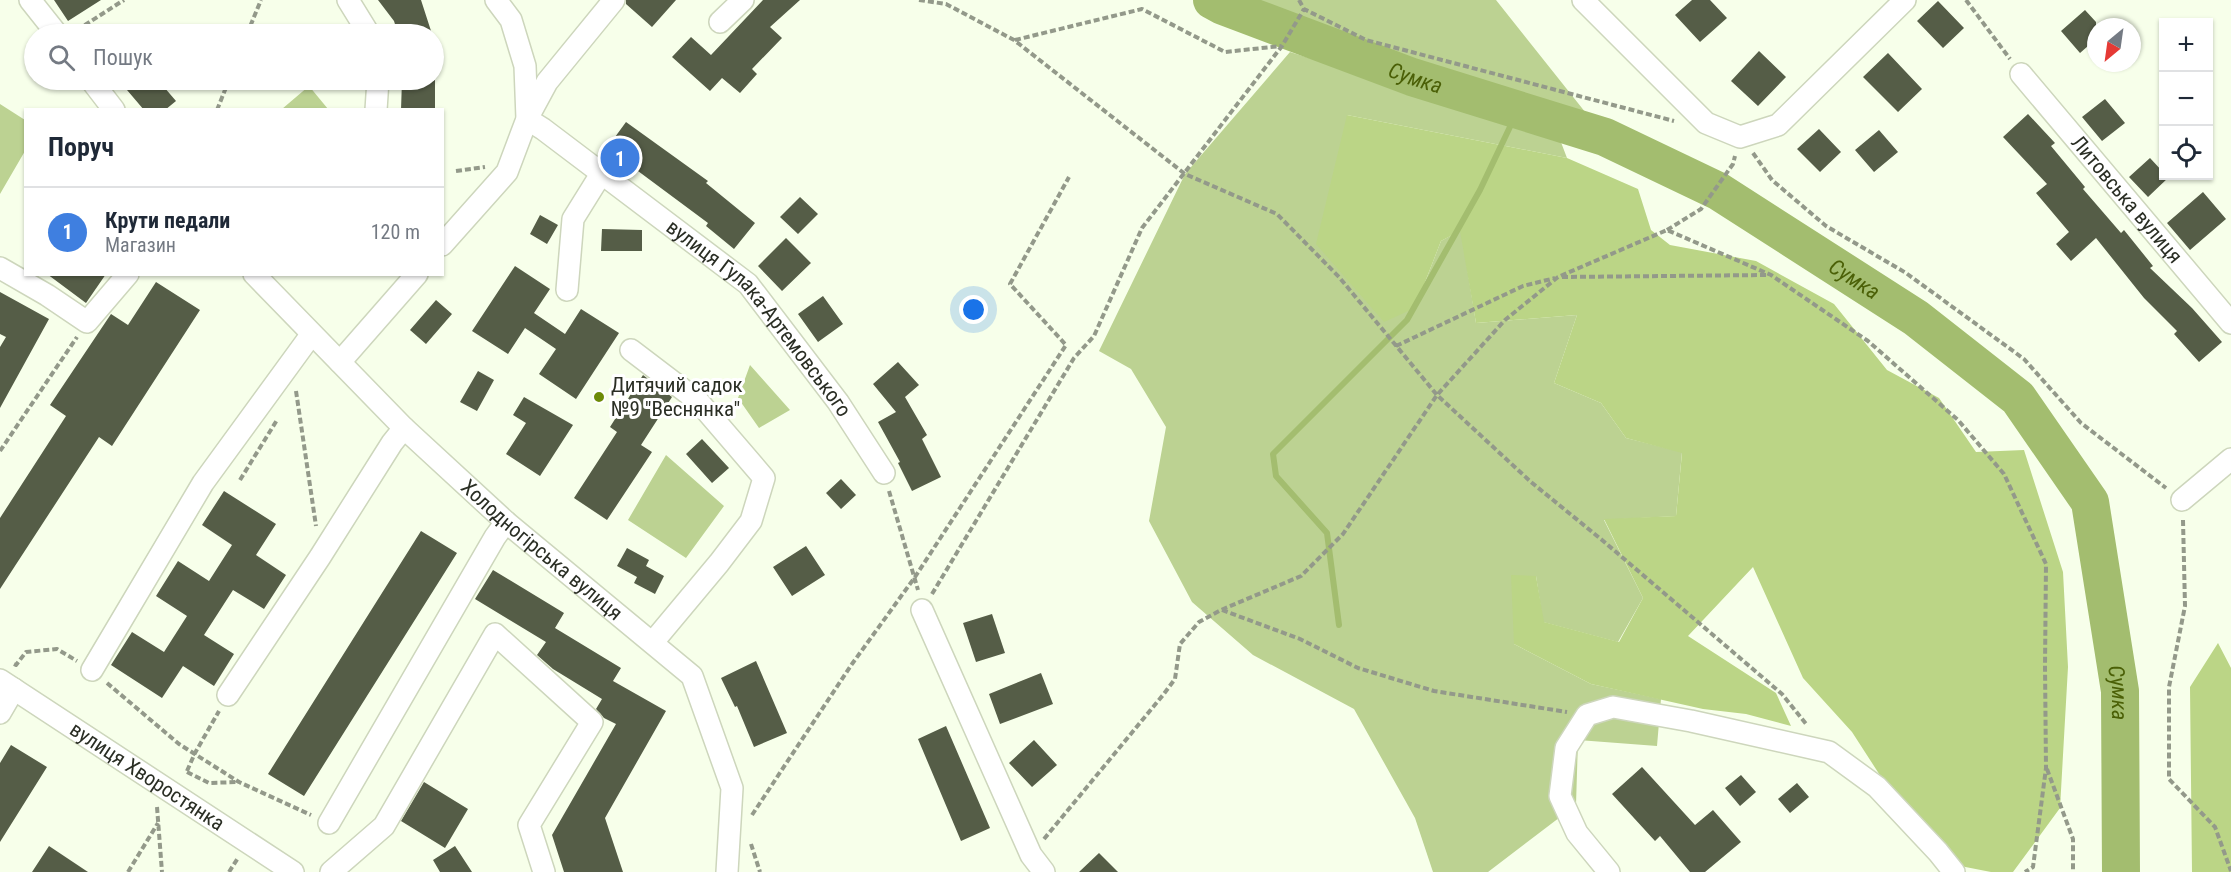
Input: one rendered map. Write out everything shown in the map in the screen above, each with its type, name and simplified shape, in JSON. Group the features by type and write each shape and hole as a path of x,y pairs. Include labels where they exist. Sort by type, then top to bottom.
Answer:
{"street":[{"path":"30,0 49,24"},
{"path":"348,0 363,24"},
{"path":"496,0 511,20 525,66 527,119"},
{"path":"444,243 507,172 527,119 547,82 614,0"},
{"path":"720,22 743,0"},
{"path":"1583,0 1706,123 1740,138 1778,125 1905,0"},
{"name":"Литовська вулиця","path":"2021,74 2231,324"},
{"path":"99,90 112,108"},
{"path":"376,108 377,90"},
{"name":"вулиця Гулака-Артемовського","path":"527,119 748,284 838,402 884,473"},
{"path":"567,290 573,219 601,174"},
{"path":"0,268 47,295 87,322 126,276"},
{"name":"Холодногірська вулиця","path":"256,276 404,428 506,522 692,676 732,788 727,872"},
{"path":"340,362 415,276"},
{"path":"92,670 203,483 311,335"},
{"path":"632,350 698,401 764,478 751,521 719,564 653,642"},
{"path":"228,695 404,428"},
{"path":"2182,500 2231,459"},
{"path":"329,823 495,537 506,522"},
{"path":"922,610 1037,863"},
{"path":"331,872 384,826 495,634 592,722 530,825 544,872"},
{"path":"0,713 8,677"},
{"name":"вулиця Хворостянка","path":"8,677 154,781 293,872"},
{"path":"1609,872 1577,833 1560,796 1566,748 1587,715 1613,707 1691,721 1829,752 1877,787 1954,872"}],"path":[{"path":"86,24 124,0"},
{"path":"251,24 261,0"},
{"path":"919,0 946,4 1014,40 1185,174 1277,214 1340,277 1437,395 1531,482 1782,694 1829,752"},
{"path":"1299,0 1304,9 1366,40 1685,124"},
{"path":"1966,0 2021,74"},
{"path":"1014,40 1142,9 1225,52 1282,46"},
{"path":"922,610 1074,358 1094,336 1142,228 1282,46 1304,9"},
{"path":"218,108 225,90"},
{"path":"1740,138 1760,160 1772,180 1826,226 1906,273 2024,359 2081,423 2182,500 2185,606 2169,687 2169,779 2215,827 2231,871"},
{"path":"1396,346 1523,286 1558,277 1667,230 1701,209 1733,164"},
{"path":"456,171 495,165"},
{"path":"751,816 852,664 915,577 1066,345 1010,284 1069,177"},
{"path":"1667,230 1771,275 1868,341 1958,420 2004,474 2046,564 2046,768 2033,867 2025,872"},
{"path":"1037,863 1169,687 1174,679 1180,644 1199,622 1221,610 1301,576 1343,534 1437,395 1504,320 1558,277 1771,275"},
{"path":"0,450 87,322"},
{"path":"289,400 296,390 320,557"},
{"path":"240,480 283,410"},
{"path":"884,473 915,577"},
{"path":"1221,610 1300,639 1358,668 1434,691 1587,715"},
{"path":"8,677 26,652"},
{"path":"183,777 228,695"},
{"path":"179,744 239,782 329,823"},
{"path":"2046,768 2073,839 2073,872"},
{"path":"187,771 209,783 239,782"},
{"path":"154,781 162,872"},
{"path":"128,872 158,823"},
{"path":"748,835 760,872"}],"green space":[{"path":"1212,0 1496,0 1605,137 1412,77"},
{"path":"1290,52 1559,137 1567,158 1347,115 1415,308 1441,241 1461,230 1476,323 1577,315 1554,383 1601,403 1626,438 1682,452 1676,516 1604,520 1643,598 1618,642 1543,622 1536,576 1514,644 1591,684 1661,699 1657,746 1578,740 1576,805 1488,872 1433,872 1415,818 1354,709 1253,655 1192,602 1149,521 1166,427 1131,369 1099,351 1185,174"},
{"path":"304,90 312,90 327,108 283,108"},
{"path":"0,104 24,119 24,153 0,194"},
{"path":"1347,115 1567,158 1638,189 1651,230 1670,245 1756,261 1834,304 1887,370 1939,398 1976,452 2024,450 2063,572 2068,667 2060,808 2013,872 1991,872 1945,863 1894,797 1852,732 1803,678 1753,567 1688,636 1776,693 1791,726 1746,714 1703,709 1591,684 1514,644 1511,575 1536,576 1544,622 1619,642 1643,598 1604,519 1676,516 1682,453 1626,438 1601,403 1554,383 1577,315 1476,323 1460,231 1441,241 1415,308 1384,322 1316,244"},
{"path":"750,365 790,410 759,428 738,398"},
{"path":"666,455 724,506 686,558 628,520"},
{"path":"2218,643 2231,668 2231,872 2192,872 2190,687"}],"building":[{"path":"54,0 101,0 68,21"},
{"path":"378,0 421,0 429,24 395,24"},
{"path":"626,0 676,0 652,27 626,4"},
{"path":"763,0 800,0 770,27 782,38 752,69 757,74 740,93 722,78 710,91 672,57 691,37 711,55"},
{"path":"1692,0 1710,0 1727,18 1700,42 1675,15"},
{"path":"1938,1 1964,28 1943,48 1917,21"},
{"path":"2085,10 2092,18 2087,18 2087,47 2080,53 2061,31"},
{"path":"1759,51 1786,77 1758,106 1731,81"},
{"path":"1888,53 1922,89 1898,112 1863,77"},
{"path":"127,90 167,90 176,101 167,108 142,108"},
{"path":"402,90 435,90 435,108 401,108"},
{"path":"2105,99 2125,123 2102,141 2082,117"},
{"path":"2028,114 2055,143 2051,146 2085,187 2083,189 2121,233 2124,230 2153,266 2150,268 2192,308 2222,342 2199,362 2174,334 2177,331 2144,298 2096,238 2071,261 2056,244 2069,232 2036,193 2047,184 2003,137"},
{"path":"626,122 708,181 706,183 755,223 734,249 706,226 708,223 607,148"},
{"path":"1819,129 1841,152 1820,172 1797,149"},
{"path":"1879,130 1898,152 1874,172 1855,150"},
{"path":"2150,158 2159,168 2159,180 2166,180 2148,197 2129,177"},
{"path":"2203,192 2226,219 2190,250 2167,223"},
{"path":"800,197 818,214 798,234 780,217"},
{"path":"540,215 558,225 547,244 530,234"},
{"path":"602,229 642,230 642,251 601,251"},
{"path":"786,238 811,263 782,291 758,266"},
{"path":"515,266 550,289 534,313 565,334 581,309 619,333 576,399 539,374 556,349 525,328 508,354 472,331"},
{"path":"50,276 105,276 86,303"},
{"path":"156,282 200,310 112,446 99,437 0,589 0,518 66,416 50,405 111,314 128,325"},
{"path":"0,292 49,319 0,408 0,347 6,337 0,334"},
{"path":"823,296 843,324 818,342 798,314"},
{"path":"436,300 452,314 426,344 410,330"},
{"path":"898,362 919,385 905,397 927,435 922,439 941,477 912,491 898,463 900,462 878,422 896,412 873,384"},
{"path":"478,371 494,380 477,411 460,402"},
{"path":"643,375 672,397 641,445 652,452 607,520 574,498 617,432 610,427"},
{"path":"524,397 573,425 540,476 506,454 526,423 513,415"},
{"path":"702,439 729,468 712,483 686,454"},
{"path":"841,479 856,495 841,509 826,493"},
{"path":"224,491 276,524 256,555 286,575 264,609 233,590 204,635 234,654 214,686 183,666 162,698 111,665 132,632 164,652 187,616 156,596 178,561 209,581 232,545 202,525"},
{"path":"421,531 457,553 304,796 268,774"},
{"path":"806,546 825,575 792,596 773,567"},
{"path":"627,548 649,560 646,566 664,576 655,594 634,583 637,577 617,566"},
{"path":"493,570 564,613 555,628 621,668 613,681 666,711 605,818 623,872 564,872 552,835 616,724 604,718 596,709 602,699 553,669 537,655 546,642 475,599"},
{"path":"992,614 1005,653 976,662 963,623"},
{"path":"756,661 787,733 754,747 737,706 735,707 721,678"},
{"path":"1041,673 1053,704 1000,724 989,694"},
{"path":"946,726 990,828 961,841 918,739"},
{"path":"1034,740 1057,765 1032,787 1009,763"},
{"path":"11,745 47,767 0,842 0,763"},
{"path":"1642,767 1695,825 1713,810 1741,842 1705,872 1690,872 1660,836 1655,841 1612,794"},
{"path":"1741,775 1756,792 1740,806 1725,788"},
{"path":"424,782 468,809 445,848 401,821"},
{"path":"1797,783 1809,797 1790,813 1778,799"},
{"path":"49,846 88,872 32,872"},
{"path":"455,846 472,872 440,872 433,860"},
{"path":"1099,853 1118,872 1079,872"}],"waterway":[{"name":"Сумка","path":"1212,0 1412,77 1605,137 1718,191 1916,318 2018,398 2090,502 2120,691 2121,872"},
{"path":"1339,625 1327,533 1276,476 1273,454 1407,320 1480,190 1518,110"}],"place":[{"name":"Крути педали","path":"620,158"},
{"name":"Дитячий садок №9 \"Веснянка\"","path":"599,397"}]}
